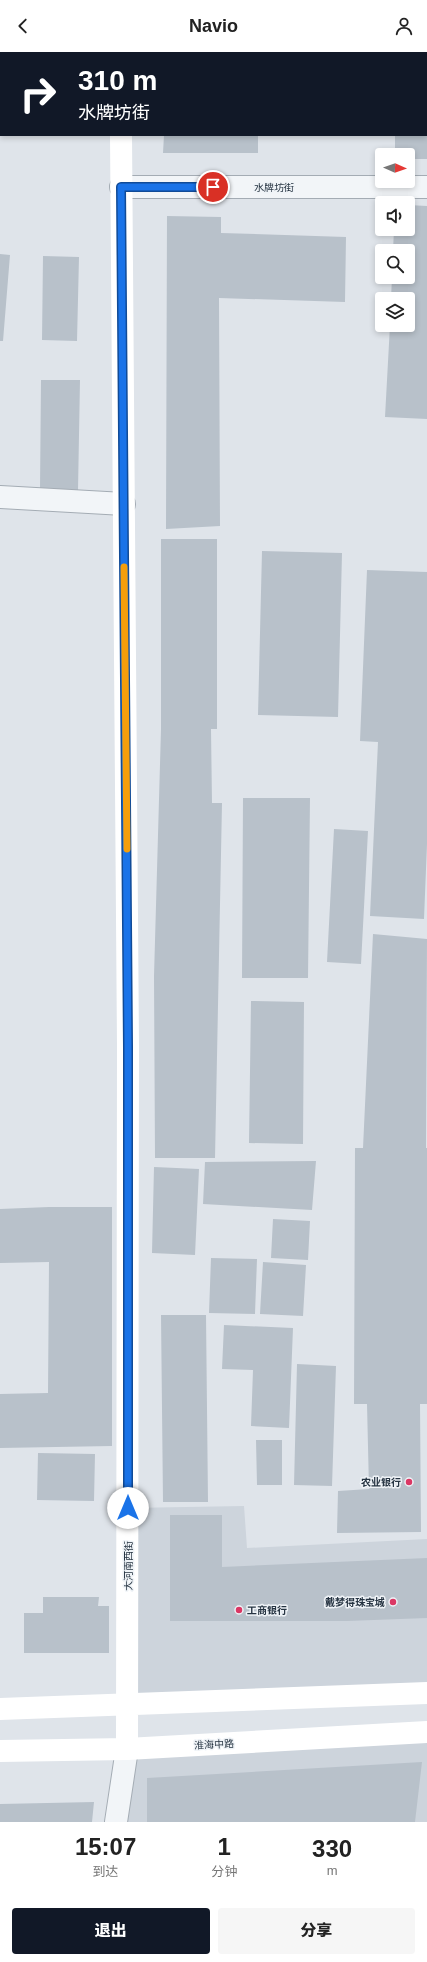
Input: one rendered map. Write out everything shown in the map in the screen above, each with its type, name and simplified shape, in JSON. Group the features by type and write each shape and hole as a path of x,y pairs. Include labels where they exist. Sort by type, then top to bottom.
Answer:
{"street":[{"name":"大河南西街","path":"121,136 128,1047 127,1749"},
{"name":"水牌坊街","path":"121,187 427,187"},
{"path":"0,497 124,504"},
{"path":"0,1709 427,1693"},
{"name":"淮海中路","path":"0,1751 127,1749 427,1732"},
{"path":"116,1822 127,1749"}],"shaded area":[{"path":"244,1506 247,1548 427,1539 427,1693 128,1704 128,1508"},
{"path":"427,1732 427,1822 116,1822 127,1749"}],"building":[{"path":"164,136 258,136 258,153 163,153"},
{"path":"395,136 427,136 427,159 415,159 415,148 395,148"},
{"path":"415,205 427,206 427,419 385,417 390,332 415,332 415,292 391,292 392,284 415,284 415,244 393,244 394,236 415,236"},
{"path":"167,216 221,217 221,233 346,237 345,302 219,298 220,526 166,529"},
{"path":"0,254 10,255 3,341 0,341"},
{"path":"43,256 79,257 77,341 42,340"},
{"path":"41,380 80,380 78,490 40,489"},
{"path":"161,539 217,539 217,729 211,729 212,803 222,803 215,1158 155,1158 154,976 161,729"},
{"path":"262,551 342,553 338,717 258,715"},
{"path":"367,570 427,572 427,844 424,919 370,916 378,742 360,741"},
{"path":"243,798 310,798 308,978 242,978"},
{"path":"334,829 368,831 361,964 327,962"},
{"path":"373,934 427,939 427,1404 420,1404 421,1532 337,1533 338,1491 369,1489 367,1404 354,1404 355,1148 363,1148"},
{"path":"251,1001 304,1002 303,1144 249,1143"},
{"path":"316,1161 312,1210 203,1204 205,1162"},
{"path":"154,1167 199,1169 195,1255 152,1253"},
{"path":"112,1207 112,1446 0,1448 0,1394 48,1393 49,1262 0,1263 0,1209"},
{"path":"273,1219 310,1221 308,1260 271,1258"},
{"path":"211,1258 257,1259 255,1314 209,1313"},
{"path":"263,1262 306,1265 303,1316 260,1314"},
{"path":"161,1315 206,1315 208,1502 163,1502"},
{"path":"224,1325 293,1328 289,1428 251,1426 253,1370 222,1369"},
{"path":"297,1364 336,1366 332,1486 294,1485"},
{"path":"256,1440 282,1440 282,1485 257,1485"},
{"path":"38,1453 95,1454 94,1501 37,1500"},
{"path":"170,1515 222,1515 222,1567 427,1558 427,1618 347,1621 170,1621"},
{"path":"43,1597 99,1597 98,1606 109,1606 109,1653 24,1653 24,1613 43,1613"},
{"path":"422,1762 415,1822 147,1822 147,1778"},
{"path":"94,1802 92,1822 0,1822 0,1804"}],"slow traffic":[{"path":"124,567 127,849"}],"place":[{"name":"农业银行","path":"409,1482"},
{"name":"戴梦得珠宝城","path":"393,1602"},
{"name":"工商银行","path":"239,1610"}],"route":[{"path":"128,1508 128,1047 121,187 213,187"}]}
